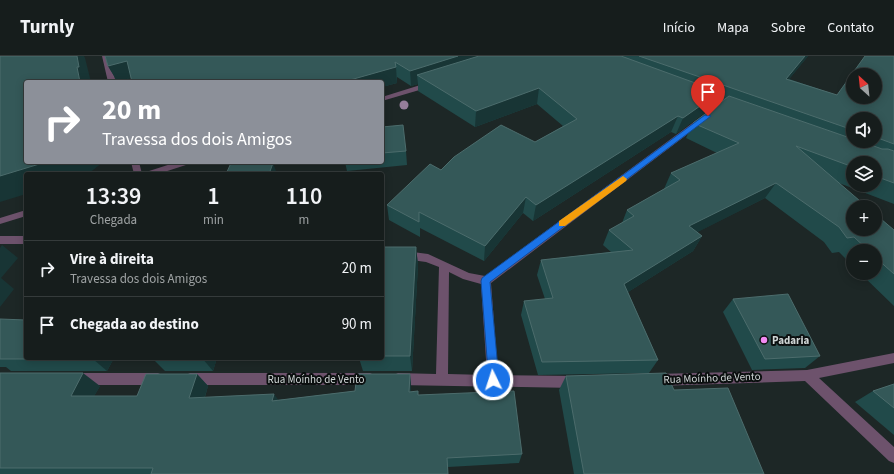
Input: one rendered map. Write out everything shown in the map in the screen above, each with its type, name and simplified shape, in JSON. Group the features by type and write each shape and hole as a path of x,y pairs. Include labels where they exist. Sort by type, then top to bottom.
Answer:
{"street":[{"path":"105,56 111,80"},
{"path":"384,98 436,82"},
{"path":"486,281 707,116"},
{"path":"155,172 180,164"},
{"path":"0,221 24,214"},
{"path":"0,240 24,240"},
{"path":"384,252 428,258 466,276 486,281"},
{"path":"442,379 444,266"},
{"path":"486,281 493,380"},
{"name":"Rua Moínho de Vento","path":"641,380 808,375 894,358"},
{"path":"808,375 894,456"},
{"name":"Rua Moínho de Vento","path":"70,378 442,379 585,382"}],"building":[{"path":"0,56 77,56 80,80 24,80 24,164 39,164 0,176"},
{"path":"105,56 458,56 410,71 395,62 396,67 350,80 132,80 127,61 108,66"},
{"path":"479,56 621,56 720,92 683,118 678,116 536,205 526,197 485,246 419,212 419,222 387,205 430,164 441,170 454,157 501,125 535,142 577,119 539,88 476,111 417,75"},
{"path":"639,56 805,56 786,79 837,95 846,82 846,104 882,104 882,68 856,68 865,56 894,56 894,144 882,140 882,112 846,112 846,128"},
{"path":"729,96 846,137 846,148 879,148 894,151 894,183 882,179 882,156 846,156 846,164 796,146 846,189 846,192 850,192 859,200 846,200 846,236 882,236 882,220 894,230 894,274 882,263 882,244 862,244 854,237 847,238 839,227 776,183 689,226 702,236 624,284 658,360 542,362 524,301 553,298 541,260 633,250 609,230 634,216 627,210 680,180 671,173 739,143 693,123"},
{"path":"403,125 406,151 384,153 384,127"},
{"path":"231,164 273,164 270,172 227,172"},
{"path":"384,247 416,247 410,356 384,356"},
{"path":"788,294 820,356 765,359 733,299"},
{"path":"0,319 24,320 24,359 0,359"},
{"path":"0,373 83,373 71,396 137,396 146,374 197,374 189,398 274,394 272,401 355,391 357,374 410,374 409,392 418,391 418,395 514,391 522,454 447,458 448,474 151,474 153,468 0,468"},
{"path":"666,373 674,390 728,388 764,474 584,474 566,376"},
{"path":"894,384 894,408 873,391"}],"slow traffic":[{"path":"562,224 623,179"}],"place":[{"name":"Padaria","path":"764,340"}],"route":[{"path":"493,380 486,281 708,116"}]}
